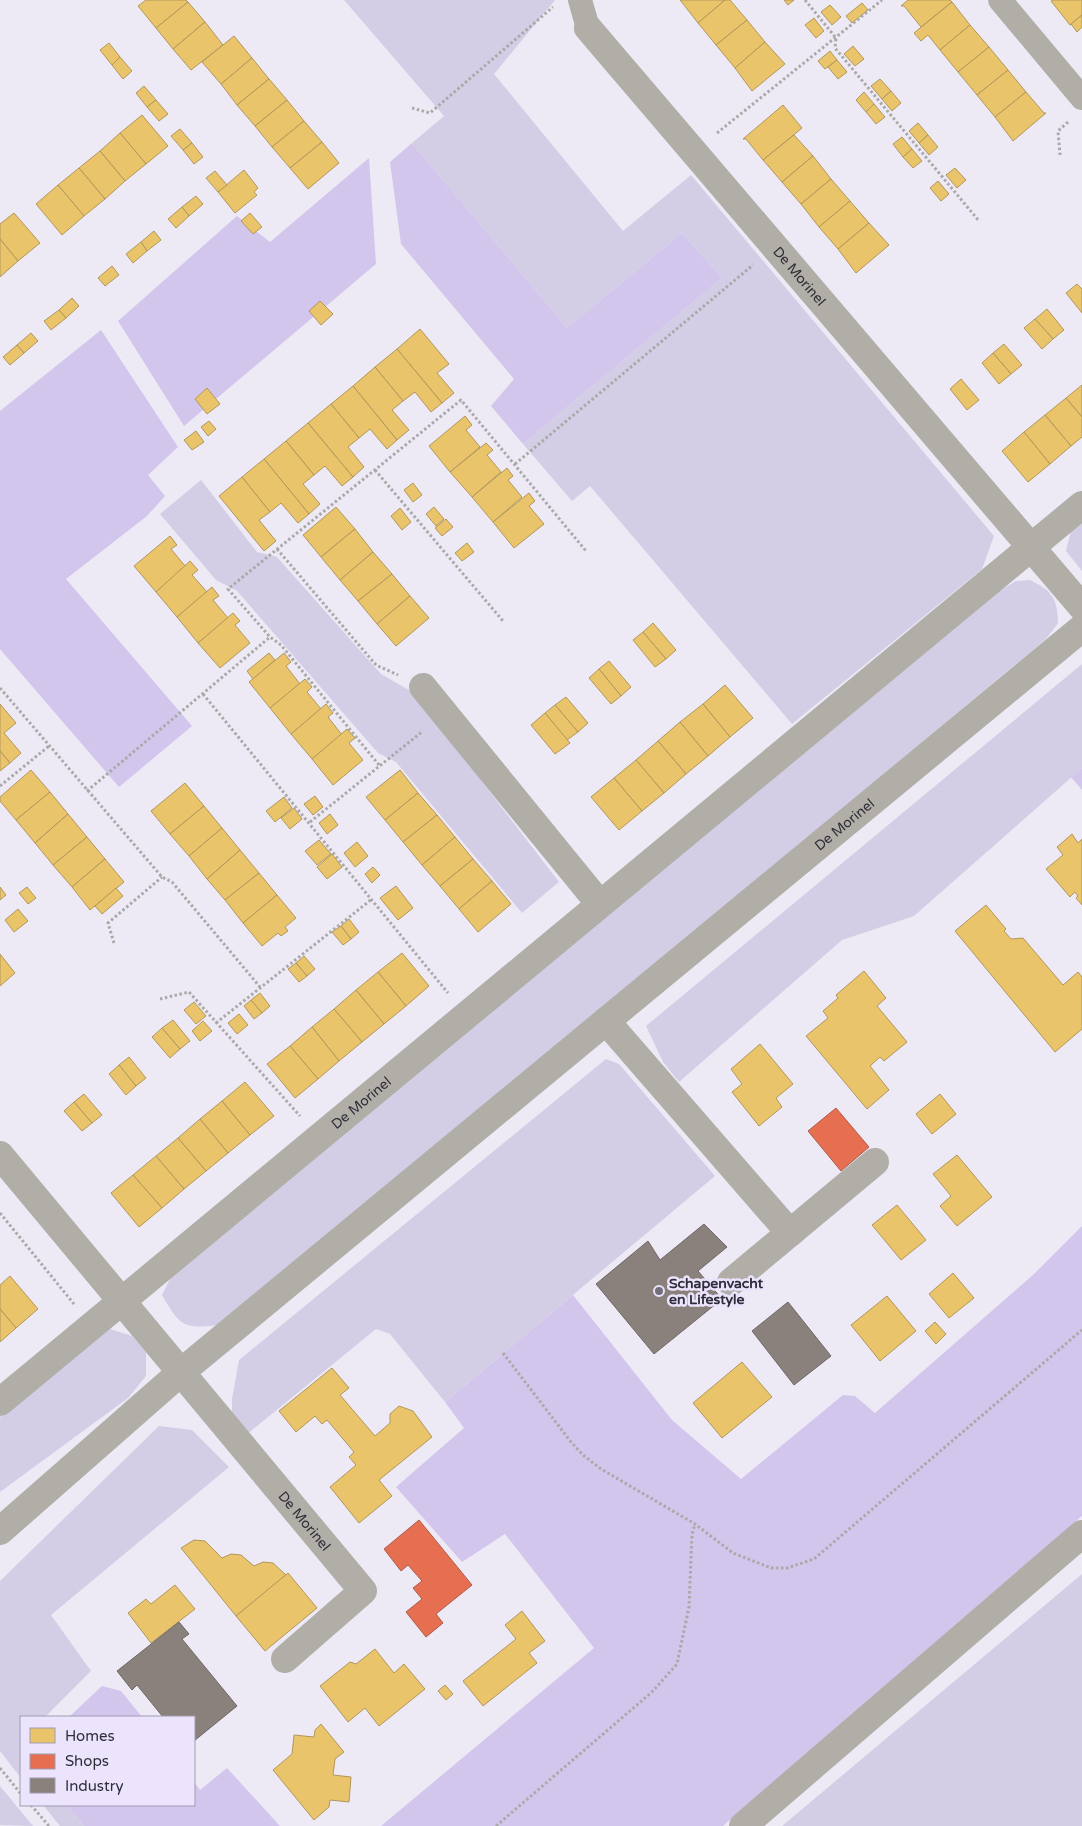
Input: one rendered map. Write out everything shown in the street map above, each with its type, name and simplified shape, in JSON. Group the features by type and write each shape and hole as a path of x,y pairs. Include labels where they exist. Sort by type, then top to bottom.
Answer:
{"street":[{"name":"De Morinel","path":"580,0 588,28 1082,607"},
{"path":"1000,0 1082,98"},
{"name":"De Morinel","path":"0,1402 1082,505"},
{"name":"De Morinel","path":"0,1531 180,1373 1082,628"},
{"path":"423,687 600,903"},
{"path":"606,1020 790,1233"},
{"name":"De Morinel","path":"0,1155 363,1591 285,1659"},
{"path":"731,1282 875,1162"},
{"path":"743,1826 1082,1534"}],"path":[{"path":"805,0 836,38 835,48 980,221"},
{"path":"693,151 882,0"},
{"path":"412,108 430,113 554,6"},
{"path":"1060,154 1058,131 1070,121"},
{"path":"515,464 775,246"},
{"path":"379,765 281,645 270,637 228,588 461,400 586,551"},
{"path":"375,470 502,621"},
{"path":"277,549 376,665 423,687"},
{"path":"86,791 270,637"},
{"path":"0,688 86,791 162,877 172,882 260,987"},
{"path":"203,694 466,1014"},
{"path":"310,822 445,714"},
{"path":"0,786 49,746"},
{"path":"114,943 108,923 162,877"},
{"path":"216,1023 372,899"},
{"path":"160,999 189,992 319,1137"},
{"path":"0,1213 91,1326"},
{"path":"503,1353 582,1455 640,1494 695,1524 733,1553 771,1568 786,1568 814,1559 1082,1330"},
{"path":"496,1826 652,1692 677,1664 689,1607 692,1534 695,1524"},
{"path":"0,1768 20,1793"},
{"path":"32,1806 49,1826"}],"shaded area":[{"path":"344,0 555,0 494,74 623,231 691,175 994,536 982,569 792,724 590,486 572,501 523,444 722,278 682,233 567,328 412,143 444,116"},
{"path":"412,143 567,328 682,233 722,278 523,444 491,406 514,379 401,244 390,162"},
{"path":"369,158 376,264 184,426 118,321 237,216 270,242"},
{"path":"101,330 178,447 148,475 165,496 147,516 66,579 192,726 119,787 0,649 0,411"},
{"path":"201,480 257,552 277,557 381,674 414,693 559,882 522,913 396,762 378,753 237,591 216,580 160,514"},
{"path":"1082,517 1082,571 1066,551 1072,527"},
{"path":"1030,580 1044,588 1055,601 1058,623 1046,639 220,1325 191,1326 179,1320 162,1295 174,1271 987,598 1016,581"},
{"path":"1082,664 1082,768 914,916 842,940 679,1082 663,1062 646,1026"},
{"path":"1082,768 1082,790 1071,777"},
{"path":"606,1059 619,1064 715,1176 445,1402 390,1334 376,1329 246,1435 232,1418 232,1399 239,1360"},
{"path":"1082,1226 1082,1516 723,1826 381,1826 594,1648 505,1534 462,1562 396,1487 464,1428 445,1402 573,1295 672,1420 741,1479 843,1395 855,1396 875,1413 1034,1274"},
{"path":"110,1329 132,1336 146,1352 146,1376 128,1398 0,1492 0,1417"},
{"path":"159,1426 192,1430 229,1467 51,1615 91,1671 46,1716 20,1716 20,1777 0,1751 0,1581"},
{"path":"1082,1574 1082,1826 782,1826"},
{"path":"102,1686 121,1691 141,1716 70,1716"},
{"path":"227,1768 280,1826 84,1826 68,1806 195,1806 195,1783 200,1790"},
{"path":"0,1786 33,1826 0,1825"},
{"path":"44,1806 68,1806 84,1826 60,1826"}],"building: Homes":[{"path":"146,0 186,0 188,2 156,28 138,6"},
{"path":"680,0 725,0 698,23"},
{"path":"725,0 730,0 747,20 716,45 698,23"},
{"path":"784,0 794,0 788,5"},
{"path":"908,0 950,0 952,2 921,27 904,6 901,6"},
{"path":"1082,0 1082,15 1070,25 1051,1"},
{"path":"188,2 205,22 173,49 156,28"},
{"path":"952,2 970,25 940,50 928,35 921,41 914,33"},
{"path":"862,3 868,10 852,23 846,16"},
{"path":"830,5 841,17 832,25 821,12"},
{"path":"1082,15 1082,27 1077,32 1071,24"},
{"path":"814,18 824,31 816,38 805,25"},
{"path":"747,20 765,42 735,68 716,45"},
{"path":"205,22 223,45 191,70 173,49"},
{"path":"970,25 989,47 958,72 940,50"},
{"path":"234,36 252,58 221,84 202,62"},
{"path":"765,42 785,64 752,91 735,68"},
{"path":"109,43 120,57 112,65 100,50"},
{"path":"853,46 864,59 855,66 844,54"},
{"path":"989,47 1008,70 977,95 958,72"},
{"path":"830,51 837,60 825,69 818,61"},
{"path":"120,57 132,71 123,79 112,65"},
{"path":"252,58 269,79 237,105 221,84"},
{"path":"837,60 847,72 838,79 828,67"},
{"path":"1008,70 1026,92 995,117 977,95"},
{"path":"269,79 287,100 255,126 237,105"},
{"path":"880,79 891,91 882,99 871,86"},
{"path":"144,86 156,100 147,107 136,93"},
{"path":"891,91 901,103 892,111 882,99"},
{"path":"864,92 874,104 866,112 856,100"},
{"path":"1026,92 1046,113 1013,141 995,117"},
{"path":"156,100 168,114 159,121 147,107"},
{"path":"287,100 304,121 272,147 255,126"},
{"path":"874,104 885,117 876,124 866,112"},
{"path":"783,105 802,128 763,160 746,139 743,139"},
{"path":"142,115 168,146 146,164 120,133"},
{"path":"304,121 322,142 290,168 272,147"},
{"path":"918,123 928,135 919,143 909,131"},
{"path":"180,129 192,143 183,150 171,136"},
{"path":"120,133 146,164 125,181 100,151"},
{"path":"794,135 813,156 782,182 763,160"},
{"path":"928,135 938,147 929,155 919,143"},
{"path":"902,137 912,149 903,157 893,144"},
{"path":"322,142 339,163 308,189 290,168"},
{"path":"192,143 203,157 194,164 183,150"},
{"path":"912,149 922,161 913,168 903,157"},
{"path":"100,151 125,181 105,199 79,168"},
{"path":"813,156 831,179 801,204 782,182"},
{"path":"79,168 105,199 84,216 58,185"},
{"path":"955,168 966,180 957,188 946,175"},
{"path":"244,170 258,188 254,192 257,195 235,213 218,192"},
{"path":"215,171 227,185 218,192 206,178"},
{"path":"831,179 850,201 819,227 801,204"},
{"path":"938,181 949,194 941,201 930,188"},
{"path":"58,185 84,216 62,235 36,204"},
{"path":"196,196 203,204 189,216 182,207"},
{"path":"850,201 869,223 838,249 819,227"},
{"path":"182,207 189,216 176,228 168,219"},
{"path":"14,213 40,243 18,261 0,239 0,224"},
{"path":"250,213 262,227 253,234 241,221"},
{"path":"869,223 889,245 856,273 838,249"},
{"path":"154,231 161,240 147,251 141,242"},
{"path":"0,239 18,261 0,277"},
{"path":"141,242 147,251 133,263 126,254"},
{"path":"112,266 119,275 105,286 98,278"},
{"path":"1077,284 1082,289 1082,313 1066,293"},
{"path":"72,298 79,306 66,318 59,310"},
{"path":"320,301 333,314 321,325 309,311"},
{"path":"1047,309 1064,330 1053,339 1035,319"},
{"path":"59,310 66,318 51,330 44,321"},
{"path":"1035,319 1053,339 1042,349 1024,328"},
{"path":"420,329 449,364 437,373 454,393 442,403 397,349"},
{"path":"31,333 38,341 24,353 17,345"},
{"path":"1004,344 1022,365 1011,374 993,353"},
{"path":"17,345 24,353 10,365 3,357"},
{"path":"397,349 442,403 431,412 415,392 403,401 375,367"},
{"path":"993,353 1011,374 999,384 982,363"},
{"path":"375,367 403,401 392,410 409,430 397,440 353,386"},
{"path":"961,379 979,400 967,410 950,389"},
{"path":"1082,385 1082,417 1066,398"},
{"path":"353,386 397,440 387,449 370,429 359,438 331,404"},
{"path":"207,388 220,404 207,414 195,399"},
{"path":"1066,398 1082,417 1082,437 1071,446 1045,415"},
{"path":"331,404 359,438 348,447 364,467 353,477 308,423"},
{"path":"1045,415 1071,446 1050,464 1024,432"},
{"path":"465,416 472,425 466,430 480,447 450,472 429,446"},
{"path":"209,421 216,429 208,436 201,427"},
{"path":"308,423 353,477 342,486 325,466 314,475 286,441"},
{"path":"196,431 204,442 192,450 184,440"},
{"path":"1024,432 1050,464 1028,482 1002,451"},
{"path":"286,441 314,475 303,484 320,504 309,514 264,459"},
{"path":"486,443 493,450 487,455 501,472 472,497 450,472"},
{"path":"264,459 309,514 298,523 281,503 270,512 242,477"},
{"path":"507,468 513,476 508,480 522,497 493,522 472,497"},
{"path":"242,477 270,512 259,520 276,541 264,551 219,496"},
{"path":"413,483 422,495 413,502 404,490"},
{"path":"529,493 535,501 529,506 544,524 514,548 493,522"},
{"path":"336,507 355,529 321,557 303,535"},
{"path":"434,507 444,519 436,526 426,514"},
{"path":"400,508 411,522 402,530 391,516"},
{"path":"446,519 453,527 442,536 435,528"},
{"path":"355,529 373,552 340,580 321,557"},
{"path":"170,536 177,545 171,549 186,567 156,592 134,566"},
{"path":"467,543 474,552 462,561 455,553"},
{"path":"373,552 392,574 358,601 340,580"},
{"path":"190,561 198,570 192,575 207,592 177,617 156,592"},
{"path":"392,574 410,596 377,624 358,601"},
{"path":"212,587 219,596 213,600 228,618 198,643 177,617"},
{"path":"410,596 429,618 396,646 377,624"},
{"path":"233,613 240,621 235,625 250,643 220,668 198,643"},
{"path":"653,623 676,650 666,659 643,632"},
{"path":"643,632 666,659 655,667 633,640"},
{"path":"269,653 275,660 253,679 247,671"},
{"path":"284,653 291,662 286,666 300,684 270,708 249,682"},
{"path":"609,661 631,687 621,696 599,669"},
{"path":"599,669 621,696 611,704 589,678"},
{"path":"305,679 312,687 307,692 321,709 291,734 270,708"},
{"path":"725,685 753,718 730,737 703,704"},
{"path":"566,697 588,723 578,732 555,705"},
{"path":"0,704 16,723 4,733 21,753 10,763 0,751"},
{"path":"326,704 333,713 328,717 342,735 312,759 291,734"},
{"path":"703,704 730,737 708,756 680,722"},
{"path":"555,705 578,732 567,740 545,713"},
{"path":"545,713 570,743 555,754 531,725"},
{"path":"680,722 708,756 686,774 658,741"},
{"path":"347,729 355,738 349,743 363,760 333,785 312,759"},
{"path":"658,741 686,774 664,793 636,760"},
{"path":"0,751 10,763 0,771"},
{"path":"636,760 664,793 642,811 614,778"},
{"path":"31,770 50,792 16,820 0,801 0,797"},
{"path":"400,770 418,793 385,820 366,797"},
{"path":"614,778 642,811 619,830 591,797"},
{"path":"185,783 204,806 170,834 151,811"},
{"path":"50,792 68,814 35,843 16,820"},
{"path":"418,793 437,815 403,842 385,820"},
{"path":"315,796 323,807 313,815 304,804"},
{"path":"284,797 292,808 275,822 266,811"},
{"path":"204,806 222,828 189,856 170,834"},
{"path":"294,808 302,819 290,829 281,818"},
{"path":"68,814 87,837 53,865 35,843"},
{"path":"330,814 338,825 327,834 319,823"},
{"path":"437,815 455,837 422,865 403,842"},
{"path":"222,828 240,850 207,879 189,856"},
{"path":"1072,834 1078,843 1082,839 1082,905 1076,898 1078,896 1075,892 1070,897 1046,869 1063,855 1057,847"},
{"path":"87,837 105,859 72,887 53,865"},
{"path":"455,837 473,859 440,886 422,865"},
{"path":"319,840 331,854 317,865 305,851"},
{"path":"357,842 368,856 355,867 344,853"},
{"path":"240,850 259,873 225,900 207,879"},
{"path":"332,854 342,867 327,879 317,867"},
{"path":"105,859 124,882 90,910 72,887"},
{"path":"473,859 492,881 459,909 440,886"},
{"path":"373,867 380,875 372,883 365,874"},
{"path":"259,873 277,895 243,923 225,900"},
{"path":"492,881 511,904 478,932 459,909"},
{"path":"396,886 413,908 398,920 380,898"},
{"path":"0,887 6,895 0,900"},
{"path":"27,887 36,898 28,904 19,893"},
{"path":"116,888 123,896 102,914 95,906"},
{"path":"277,895 296,918 285,927 288,931 281,936 278,933 262,946 243,923"},
{"path":"986,905 1006,929 1004,931 1011,939 1023,938 1063,985 1078,972 1082,977 1082,1029 1055,1052 955,931"},
{"path":"18,909 28,921 14,932 5,920"},
{"path":"349,919 359,932 351,939 341,926"},
{"path":"341,926 351,939 343,945 332,932"},
{"path":"402,953 429,986 406,1006 378,972"},
{"path":"0,954 15,973 0,986"},
{"path":"304,956 315,969 307,976 296,963"},
{"path":"296,963 307,976 299,982 288,969"},
{"path":"864,971 886,998 877,1006 907,1042 884,1061 880,1057 870,1066 889,1090 867,1109 806,1036 828,1018 823,1011 838,998 836,995"},
{"path":"378,972 406,1006 384,1024 356,990"},
{"path":"356,990 384,1024 362,1042 334,1009"},
{"path":"260,993 270,1006 262,1013 251,1000"},
{"path":"251,1000 262,1013 254,1019 244,1006"},
{"path":"194,1002 206,1016 196,1024 184,1010"},
{"path":"334,1009 362,1042 339,1061 312,1027"},
{"path":"239,1014 248,1025 237,1034 228,1023"},
{"path":"173,1020 190,1041 180,1049 162,1028"},
{"path":"203,1021 212,1031 200,1041 192,1031"},
{"path":"312,1027 339,1061 318,1079 290,1046"},
{"path":"162,1028 180,1049 170,1058 152,1037"},
{"path":"760,1044 793,1084 776,1098 782,1107 759,1126 732,1092 742,1084 731,1069"},
{"path":"290,1046 318,1079 295,1098 267,1064"},
{"path":"129,1057 146,1078 136,1086 119,1065"},
{"path":"119,1065 136,1086 126,1095 109,1074"},
{"path":"245,1082 274,1116 250,1135 222,1101"},
{"path":"84,1094 102,1115 92,1123 74,1102"},
{"path":"940,1094 956,1114 932,1134 916,1114"},
{"path":"222,1101 250,1135 228,1153 200,1119"},
{"path":"74,1102 92,1123 82,1131 64,1111"},
{"path":"200,1119 228,1153 206,1171 178,1138"},
{"path":"178,1138 206,1171 184,1189 156,1156"},
{"path":"957,1155 992,1197 957,1226 940,1206 951,1196 933,1174"},
{"path":"156,1156 184,1189 162,1208 133,1175"},
{"path":"133,1175 162,1208 139,1227 111,1193"},
{"path":"897,1205 926,1240 901,1260 872,1225"},
{"path":"953,1273 974,1298 949,1318 929,1294"},
{"path":"10,1276 38,1309 16,1328 0,1309 0,1285"},
{"path":"887,1296 916,1331 880,1361 851,1325"},
{"path":"0,1309 16,1328 0,1342"},
{"path":"935,1322 946,1334 936,1344 925,1331"},
{"path":"742,1362 772,1397 722,1438 693,1403"},
{"path":"332,1368 349,1388 340,1395 375,1436 390,1423 390,1414 399,1406 413,1411 432,1437 379,1480 392,1496 359,1523 330,1487 356,1465 349,1457 354,1452 327,1420 322,1424 315,1416 296,1432 279,1411"},
{"path":"194,1540 205,1541 222,1558 231,1554 241,1555 254,1566 263,1562 273,1563 286,1575 236,1616 181,1548"},
{"path":"288,1573 317,1608 265,1651 236,1616"},
{"path":"175,1585 195,1609 151,1643 128,1613 146,1599 151,1604"},
{"path":"522,1611 545,1641 529,1653 537,1663 483,1706 463,1681 516,1639 505,1625"},
{"path":"375,1649 394,1673 404,1664 425,1689 379,1726 365,1708 348,1722 320,1686 350,1662 356,1664"},
{"path":"445,1685 453,1694 446,1700 438,1691"},
{"path":"321,1724 344,1752 335,1759 333,1775 351,1777 349,1802 330,1800 329,1807 314,1820 273,1770 292,1754 294,1735 314,1737 315,1730"}],"building: Shops":[{"path":"836,1108 869,1147 841,1171 808,1131"},
{"path":"419,1520 472,1585 436,1614 443,1623 426,1637 406,1612 422,1599 413,1588 422,1581 408,1565 401,1571 384,1549"}],"building: Industry":[{"name":"Schapenvacht en Lifestyle","path":"704,1224 727,1247 698,1271 722,1299 654,1354 596,1284 648,1241 660,1260"},
{"path":"788,1302 831,1356 794,1385 752,1331"},
{"path":"179,1622 189,1634 182,1639 237,1706 195,1740 195,1716 162,1716 137,1685 132,1690 117,1671"}],"place":[{"name":"Schapenvacht en Lifestyle","path":"659,1291"}]}
